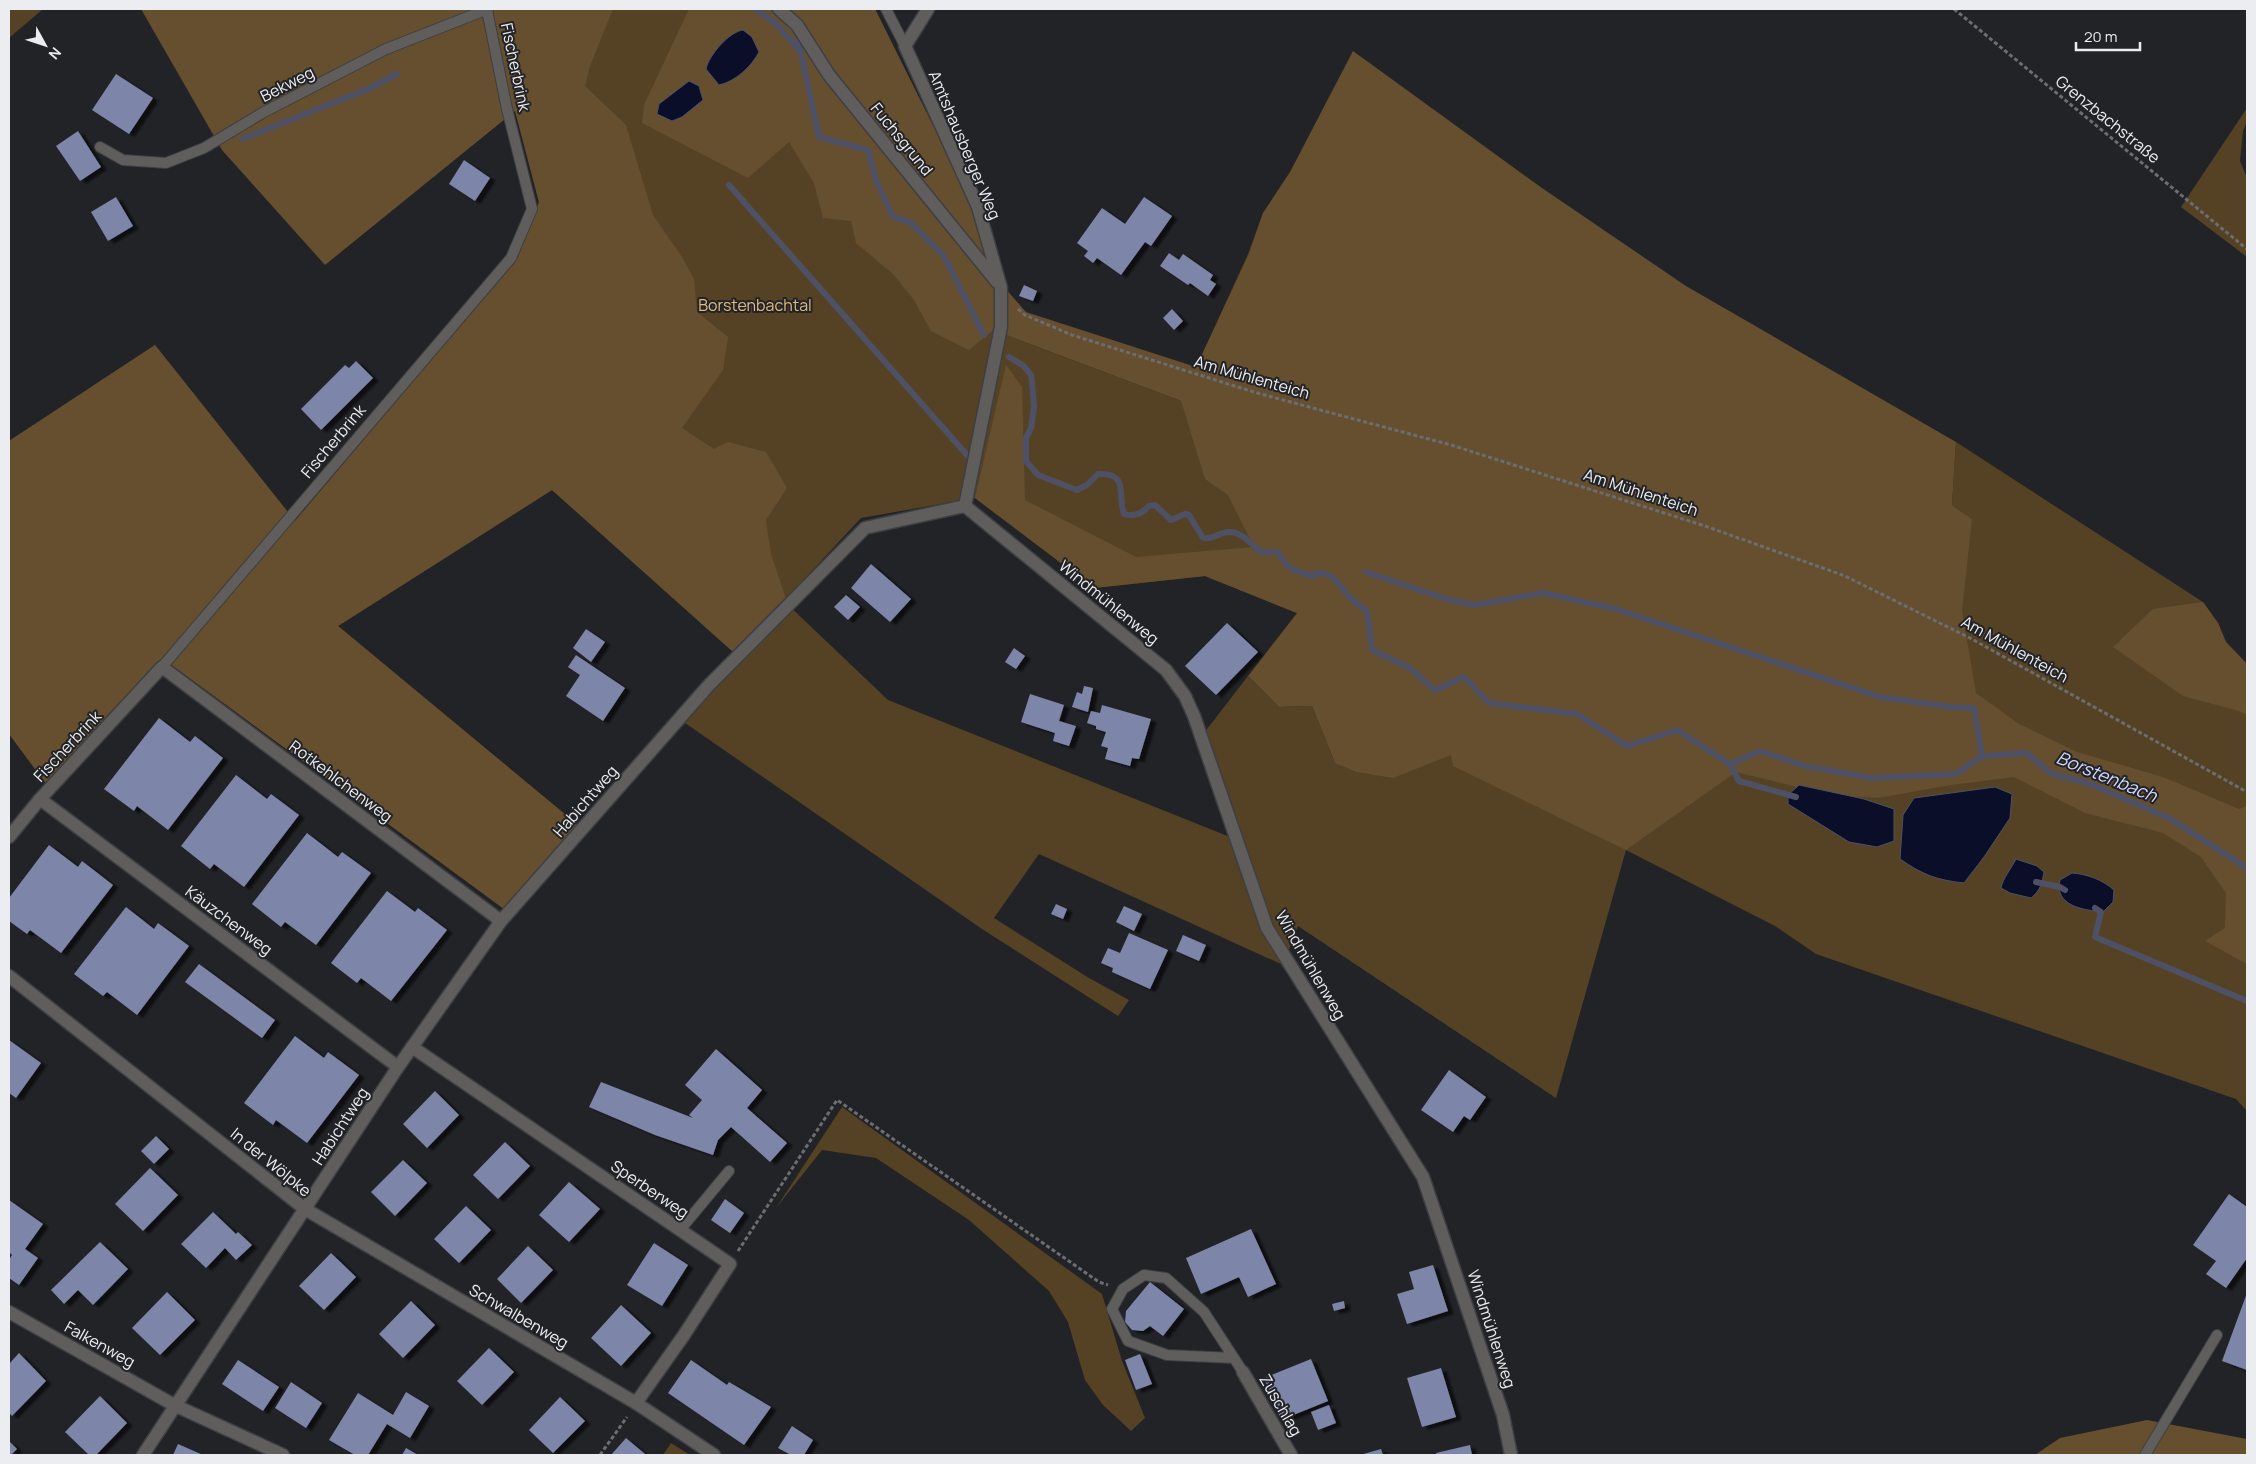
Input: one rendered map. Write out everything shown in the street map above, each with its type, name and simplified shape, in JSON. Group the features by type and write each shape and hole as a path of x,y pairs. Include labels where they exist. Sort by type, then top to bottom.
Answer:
{"street":[{"name":"Fuchsgrund","path":"779,9 797,26 829,75 1001,288"},
{"path":"905,46 928,9"},
{"name":"Amtshausberger Weg","path":"905,46 978,208 1001,288 1001,327 965,506"},
{"name":"Habichtweg","path":"305,1209 398,1066 501,921 709,685 865,528 965,506"},
{"name":"Windmühlenweg","path":"965,506 1166,670 1185,696 1194,716 1267,928 1423,1177 1503,1415 1511,1455"},
{"name":"Fischerbrink","path":"9,837 40,799 162,667"},
{"name":"Rotkehlchenweg","path":"162,667 501,921"},
{"name":"Käuzchenweg","path":"40,799 398,1066"},
{"name":"In der Wölpke","path":"9,976 305,1209 174,1405 143,1455"},
{"name":"Sperberweg","path":"412,1048 730,1264"},
{"name":"Schwalbenweg","path":"305,1209 636,1403 714,1455"},
{"path":"636,1403 684,1335 730,1264"},
{"name":"Falkenweg","path":"9,1312 174,1405 283,1455"},
{"name":"Zuschlag","path":"1243,1372 1291,1455"}],"lane":[{"name":"Bekweg","path":"100,147 123,160 166,163 204,148 264,112 386,50 488,9"},
{"name":"Fischerbrink","path":"162,667 510,258 532,209 507,109 488,9"},
{"path":"886,9 905,46"},
{"path":"680,1230 729,1171"},
{"path":"1234,1358 1167,1355 1128,1341 1112,1309 1123,1289 1144,1275 1166,1278 1204,1312 1234,1358 1243,1372"},
{"path":"2146,1455 2217,1335"}],"path":[{"name":"Grenzbachstraße","path":"1954,9 2247,249"},
{"name":"Am Mühlenteich","path":"1001,288 1010,301 1025,315 1072,336 1257,393 1451,445 1705,526 1845,576 1970,638 2247,792"},
{"path":"730,1264 837,1100 1099,1282 1123,1289"},
{"path":"600,1455 636,1403"}],"green space":[{"path":"9,9 43,9 9,38"},
{"name":"Borstenbachtal","path":"561,9 875,9 971,202 993,330 1181,401 1248,254 1263,213 1296,200 1972,519 1952,505 1956,442 2203,602 2218,623 2226,642 2247,664 2247,1111 2236,1099 1816,954 1775,926 1626,850 1556,1098 1298,926 1283,965 1039,854 994,918 1089,978 1129,1000 1118,1016 982,929 675,716 733,651 552,490 338,626 578,825 504,909 165,660 9,441 155,345 295,521 518,257 539,202 515,110","holes":["975,498 1094,588 1205,576 1297,613 1335,763 1312,706 1279,707 1248,676 1204,733 1240,841 888,700 784,601 861,518"]},
{"path":"2247,108 2247,121 2243,131 2240,161 2247,178 2247,257 2181,207"},
{"path":"842,1107 1102,1294 1122,1361 1145,1418 1131,1431 1103,1405 1085,1380 1068,1322 1049,1291 969,1220 876,1158 822,1150 776,1208"},
{"path":"671,1443 690,1455 663,1455"}],"shaded area":[{"path":"141,9 613,9 590,66 585,86 626,125 653,215 682,257 694,279 697,312 728,337 723,370 682,428 714,449 728,442 766,452 787,488 766,520 771,554 786,599 733,652 552,490 338,626 578,825 504,909 165,660 46,784 9,734 9,441 155,345 295,521 518,257 539,202 515,111 325,265 222,150"},
{"path":"689,9 875,9 971,202 997,279 1026,312 1196,367 1249,254 1263,213 1290,172 1353,51 1542,188 1686,286 1956,442 1952,505 1972,519 1962,611 1976,693 2019,724 2077,752 2163,777 2239,809 2247,806 2247,964 2205,941 2225,928 2226,893 2201,857 2163,833 2085,813 2014,777 1951,785 1878,798 1805,793 1805,789 1736,772 1626,850 1453,766 1451,755 1393,778 1357,772 1335,763 1312,706 1279,707 1248,676 1297,613 1205,576 1094,588 975,498 1006,365 1022,387 1025,500 1136,557 1254,547 1228,495 1205,479 1181,401 993,330 969,350 931,331 914,300 893,274 856,243 851,221 823,218 814,183 789,142 748,178 642,123 644,105"},
{"path":"2203,602 2218,623 2226,642 2247,664 2247,715 2239,711 2183,696 2113,647 2153,609"},
{"path":"2147,1420 2247,1439 2247,1455 2035,1455 2060,1438"}],"water":[{"path":"743,30 752,37 759,52 742,73 719,85 706,69 708,63 720,45 732,35"},
{"path":"689,81 699,86 703,100 682,117 672,121 657,114 659,104"},
{"path":"1799,785 1864,799 1894,809 1894,841 1877,847 1849,842 1788,804 1788,795"},
{"path":"1995,787 2012,794 2010,818 1964,883 1930,876 1900,859 1903,815 1914,798"},
{"path":"2016,859 2037,866 2044,872 2043,880 2037,892 2031,898 2010,893 2001,888 2005,877"},
{"path":"2072,873 2094,878 2110,886 2114,890 2113,902 2103,912 2079,908 2066,901 2061,896 2059,889 2060,880"}],"building":[{"path":"116,74 153,98 129,134 92,110"},
{"path":"78,131 101,167 80,181 56,146"},
{"path":"464,160 490,178 475,201 449,184"},
{"path":"116,197 133,226 108,241 91,212"},
{"path":"1144,197 1172,216 1151,246 1145,242 1121,275 1097,258 1093,263 1084,256 1088,251 1077,243 1102,208 1125,224"},
{"path":"1169,253 1179,260 1183,254 1213,275 1210,280 1216,284 1208,296 1160,266"},
{"path":"1024,285 1037,291 1033,301 1019,296"},
{"path":"1172,309 1183,321 1174,330 1163,318"},
{"path":"356,361 373,378 321,430 301,409 345,365 349,368"},
{"path":"871,564 911,599 890,622 851,588"},
{"path":"846,595 860,607 848,620 834,607"},
{"path":"1227,623 1258,652 1216,695 1185,666"},
{"path":"586,629 605,642 591,662 573,648"},
{"path":"1014,648 1025,656 1016,669 1005,662"},
{"path":"576,655 625,688 603,721 566,696 580,675 568,667"},
{"path":"1084,686 1093,688 1088,712 1072,707 1077,692 1082,694"},
{"path":"1030,694 1064,705 1059,721 1076,726 1069,746 1053,741 1055,733 1021,722"},
{"path":"1102,705 1151,719 1139,759 1132,758 1130,766 1105,759 1108,748 1101,746 1106,732 1096,729 1096,726 1087,723 1091,711 1100,713"},
{"path":"159,718 190,742 195,736 223,758 168,830 137,806 134,811 104,789"},
{"path":"236,775 267,799 271,794 299,815 244,887 214,864 210,869 181,846"},
{"path":"307,833 338,857 342,852 371,873 316,945 285,922 281,927 252,904"},
{"path":"49,845 78,867 82,861 113,885 61,953 30,930 27,934 9,921 9,898"},
{"path":"387,891 415,912 418,908 447,930 391,1001 361,978 357,983 331,963"},
{"path":"1056,904 1067,909 1063,919 1051,914"},
{"path":"1124,906 1142,914 1134,931 1116,922"},
{"path":"126,907 154,929 158,923 189,946 137,1015 107,992 103,996 74,974"},
{"path":"1129,933 1168,950 1150,989 1112,972 1113,968 1101,963 1108,948 1120,953"},
{"path":"1183,935 1206,945 1199,961 1176,951"},
{"path":"199,964 275,1020 262,1038 185,982"},
{"path":"295,1036 324,1058 328,1052 359,1075 307,1143 276,1120 273,1125 244,1103"},
{"path":"9,1040 41,1063 16,1098 9,1093"},
{"path":"716,1049 762,1090 747,1108 787,1143 770,1162 731,1127 718,1140 713,1155 655,1135 589,1107 601,1082 693,1118 689,1115 702,1100 685,1085"},
{"path":"1449,1070 1486,1097 1470,1120 1464,1116 1453,1132 1421,1110"},
{"path":"435,1091 459,1115 427,1148 403,1124"},
{"path":"156,1136 169,1149 154,1164 141,1151"},
{"path":"505,1142 530,1166 498,1199 473,1175"},
{"path":"403,1160 427,1183 395,1216 371,1192"},
{"path":"150,1168 178,1195 143,1231 115,1204"},
{"path":"569,1182 600,1209 569,1242 539,1215"},
{"path":"2229,1194 2247,1207 2247,1258 2226,1288 2206,1274 2216,1261 2193,1245"},
{"path":"725,1199 744,1213 730,1233 711,1220"},
{"path":"9,1200 43,1224 25,1249 38,1258 19,1285 9,1278 9,1260 12,1255 9,1252"},
{"path":"466,1206 491,1230 459,1263 434,1239"},
{"path":"213,1212 236,1234 238,1232 252,1245 236,1260 225,1248 206,1268 181,1244"},
{"path":"1251,1229 1276,1284 1248,1297 1239,1277 1201,1294 1186,1258"},
{"path":"100,1242 128,1269 93,1305 78,1290 64,1304 51,1290"},
{"path":"654,1243 688,1265 662,1306 627,1285"},
{"path":"528,1246 553,1270 521,1303 497,1279"},
{"path":"331,1253 356,1277 324,1310 299,1286"},
{"path":"1433,1265 1448,1311 1407,1324 1397,1294 1414,1289 1409,1272"},
{"path":"1150,1282 1184,1309 1163,1336 1150,1326 1143,1331 1132,1330 1125,1322 1126,1311"},
{"path":"167,1292 195,1320 160,1355 132,1328"},
{"path":"2247,1293 2247,1370 2222,1361"},
{"path":"411,1301 435,1325 403,1358 379,1334"},
{"path":"1344,1301 1345,1308 1334,1311 1332,1304"},
{"path":"621,1305 651,1333 621,1366 591,1338"},
{"path":"489,1348 514,1372 482,1405 457,1381"},
{"path":"19,1353 46,1381 12,1416 9,1413 9,1364"},
{"path":"1140,1354 1152,1384 1136,1390 1125,1360"},
{"path":"1311,1359 1328,1401 1281,1420 1264,1378"},
{"path":"238,1360 279,1387 263,1411 222,1384"},
{"path":"691,1360 727,1385 729,1382 771,1407 744,1445 668,1393"},
{"path":"1441,1368 1456,1417 1422,1427 1407,1378"},
{"path":"291,1382 322,1403 306,1428 275,1408"},
{"path":"406,1392 429,1406 410,1438 387,1424 368,1455 355,1455 329,1440 358,1393 393,1415"},
{"path":"100,1396 127,1423 96,1455 89,1455 65,1432"},
{"path":"560,1397 585,1421 553,1453 529,1430"},
{"path":"1329,1405 1336,1423 1318,1430 1311,1412"},
{"path":"792,1426 813,1440 804,1455 791,1455 778,1448"},
{"path":"626,1438 645,1454 611,1455"},
{"path":"9,1441 17,1449 11,1455 9,1455"},
{"path":"178,1444 203,1455 173,1455"},
{"path":"1470,1445 1472,1455 1437,1455 1436,1453"},
{"path":"406,1448 418,1455 402,1455"},
{"path":"1381,1449 1383,1455 1360,1455"}],"waterway":[{"name":"Borstenbach","path":"756,9 777,25 798,49"},
{"name":"Borstenbach","path":"798,39 819,137 868,150 876,180 893,217 910,222 944,256 984,335"},
{"path":"242,139 368,89 397,74"},
{"path":"729,185 967,455"},
{"name":"Borstenbach","path":"1009,357 1024,366 1031,375 1034,407 1031,428 1026,438 1026,461 1038,475 1077,490 1087,485 1098,474 1108,474 1115,477 1118,481 1124,514 1138,514 1149,506 1155,505 1171,520 1185,514 1189,515 1203,538 1211,538 1223,533 1234,532 1243,537 1260,552 1278,552 1284,562 1292,569 1314,576 1317,573 1323,573 1332,577 1352,599 1367,611 1372,650 1410,668 1435,690 1464,677 1489,703 1577,714 1627,746 1677,730 1730,764 1760,751 1805,766 1872,778 1956,774 1982,756 2027,753 2050,773 2090,784 2169,818 2247,868"},
{"path":"1366,572 1446,599 1474,605 1543,593 1616,609 1880,697 1951,707 1974,708 1982,756"},
{"path":"1730,764 1739,781 1796,797"},
{"path":"2036,882 2060,887 2065,890"},
{"path":"2095,908 2101,912 2095,937 2247,1001"}]}
